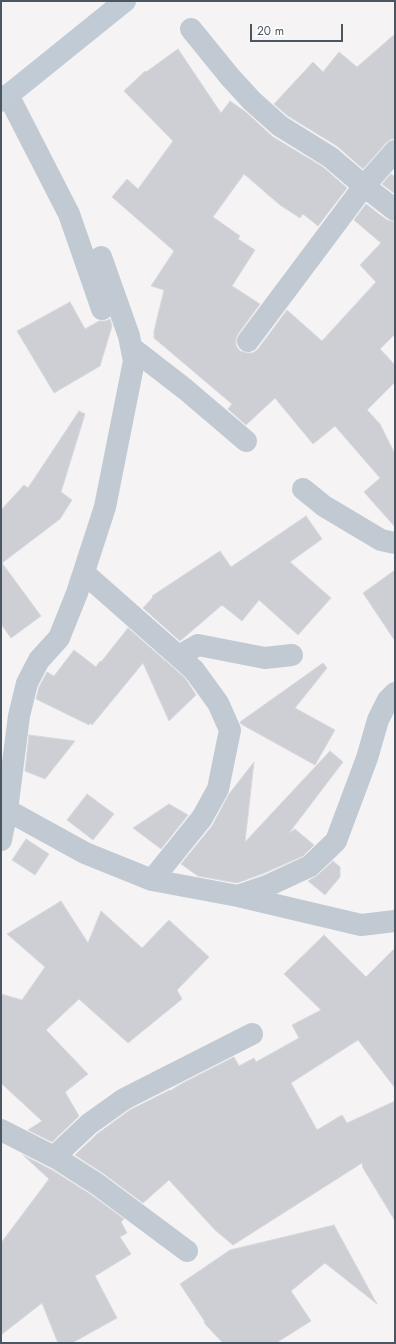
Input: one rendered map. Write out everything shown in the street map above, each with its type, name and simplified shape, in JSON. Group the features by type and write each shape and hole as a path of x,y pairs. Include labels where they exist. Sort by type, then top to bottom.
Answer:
{"street":[{"path":"102,309 69,214 4,98 125,1"},
{"path":"191,29 230,77 252,101 280,126 330,157 395,210"},
{"path":"248,341 364,186 387,158 395,151"},
{"path":"1,840 4,809 27,683 39,660 59,638 84,573 105,507 134,361 129,336 101,257"},
{"path":"132,348 185,389 246,441"},
{"path":"303,489 324,506 381,540 395,543"},
{"path":"84,573 194,670 218,703 230,730 218,789 202,818 152,880"},
{"path":"179,656 198,645 265,658 292,656"},
{"path":"238,896 267,886 310,866 336,841 367,758 378,720 388,700 395,693"},
{"path":"4,809 85,853 152,880 238,896 361,925 395,921"},
{"path":"54,1157 89,1124 124,1099 252,1034"},
{"path":"1,1130 54,1157 97,1184 187,1251"}],"building":[{"path":"395,34 395,139 391,139 386,143 363,169 337,146 288,116 274,104 313,62 323,72 339,52 357,67"},
{"path":"178,49 221,113 230,101 247,113 273,137 323,167 347,188 318,226 303,214 300,218 280,205 244,174 213,217 240,236 238,239 255,250 232,286 260,304 238,334 236,346 240,351 253,353 258,349 287,310 322,341 376,282 360,265 381,243 354,220 366,204 387,220 395,222 395,334 380,349 395,365 395,382 367,410 380,424 395,454 395,527 364,492 380,478 335,426 313,444 275,398 246,425 228,409 232,404 154,338 154,331 164,290 151,286 174,251 112,197 127,179 138,189 173,141 124,91 145,71 146,72"},
{"path":"391,174 395,177 395,194 382,184"},
{"path":"70,302 85,329 99,321 106,321 110,319 112,326 100,366 54,393 17,331"},
{"path":"79,411 85,414 61,492 72,500 60,519 2,563 41,616 11,638 1,624 1,510 24,485 28,488"},
{"path":"306,516 322,539 290,562 331,598 298,635 259,600 242,621 222,605 180,641 143,608 153,597 152,596 220,551 231,567"},
{"path":"395,570 395,641 363,593"},
{"path":"128,628 185,678 196,695 169,721 143,663 92,725 90,723 89,725 36,699 39,687 47,672 54,676 74,650 96,667"},
{"path":"323,663 327,668 295,708 335,730 315,765 241,724 240,722"},
{"path":"29,735 75,741 45,779 25,771"},
{"path":"330,751 343,762 289,833 295,829 314,845 303,856 237,883 198,876 181,864 212,826 229,794 254,762 245,842"},
{"path":"87,794 114,814 93,840 67,820"},
{"path":"169,804 188,815 161,849 133,828"},
{"path":"26,839 49,854 35,875 12,860"},
{"path":"333,861 340,867 340,877 325,895 308,881 318,875"},
{"path":"61,901 88,943 101,911 142,948 169,920 209,957 177,990 182,999 128,1043 79,999 46,1030 88,1074 65,1092 79,1116 52,1142 28,1130 42,1121 1,1083 1,994 22,1000 45,967 7,934"},
{"path":"324,935 366,977 395,948 395,1088 358,1040 291,1083 317,1130 342,1115 347,1123 395,1101 395,1221 363,1168 362,1163 233,1245 215,1230 169,1180 143,1203 104,1174 75,1155 97,1134 130,1110 170,1091 234,1057 239,1066 254,1058 256,1062 299,1038 292,1025 321,1010 284,974"},
{"path":"23,1155 52,1170 90,1194 124,1219 121,1222 127,1233 120,1237 131,1254 95,1276 117,1318 72,1343 58,1343 42,1303 1,1335 1,1243 49,1179"},
{"path":"334,1225 377,1304 325,1263 291,1291 311,1321 276,1343 223,1343 204,1323 205,1322 180,1284 230,1250"}]}
